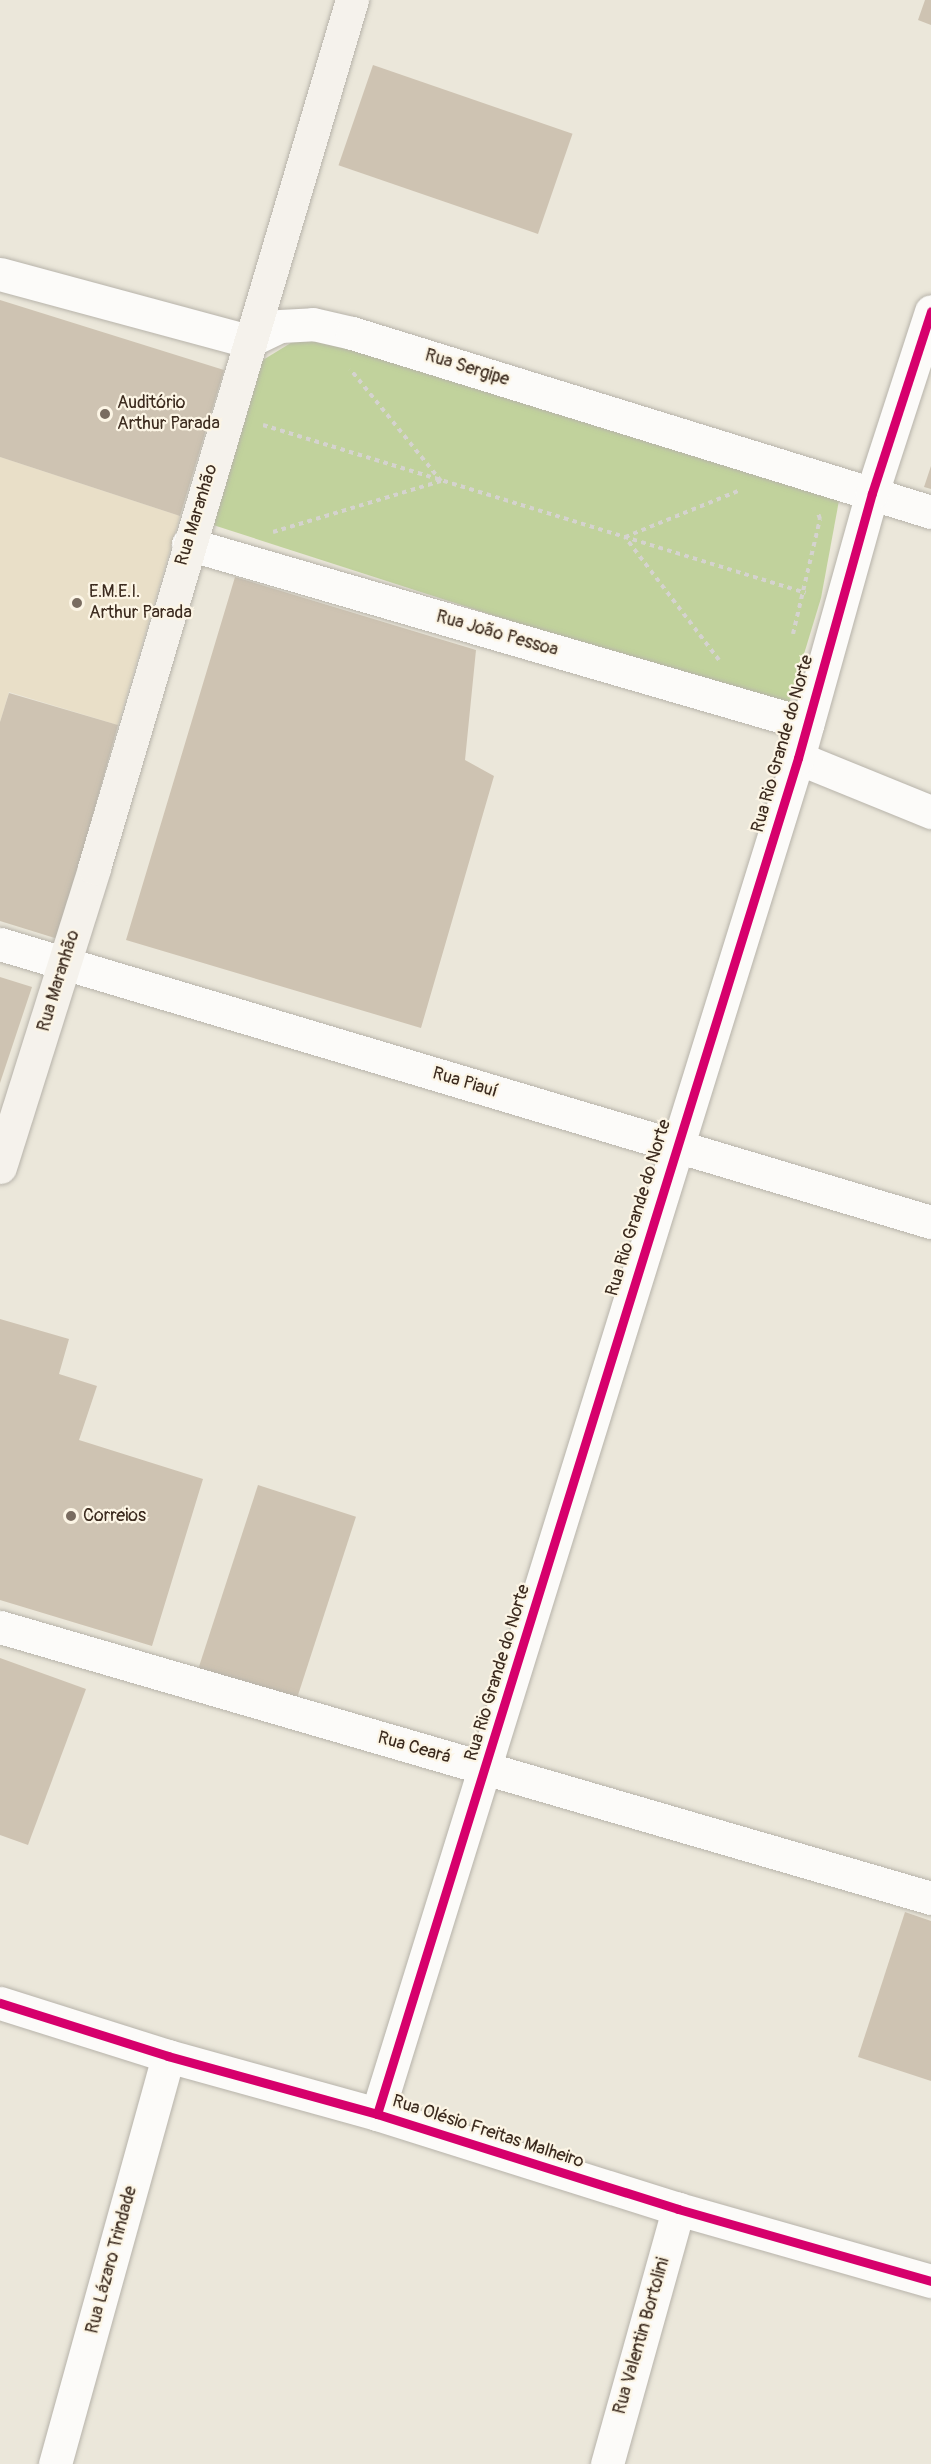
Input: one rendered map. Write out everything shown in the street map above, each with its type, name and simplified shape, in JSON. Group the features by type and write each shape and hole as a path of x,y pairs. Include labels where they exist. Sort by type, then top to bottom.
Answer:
{"main road":[{"name":"Rua Maranhão","path":"0,1167 65,963 352,0"}],"street":[{"path":"0,274 249,341"},
{"name":"Rua Rio Grande do Norte","path":"377,2114 486,1769 675,1146 798,758 873,493 931,310"},
{"name":"Rua Sergipe","path":"249,341 280,326 313,324 352,333 931,512"},
{"name":"Rua João Pessoa","path":"188,544 807,724"},
{"path":"798,758 931,812"},
{"name":"Rua Piauí","path":"0,944 931,1222"},
{"name":"Rua Ceará","path":"0,1627 931,1898"},
{"name":"Rua Olésio Freitas Malheiro","path":"0,2003 168,2056 377,2114 678,2209 931,2281"},
{"name":"Rua Lázaro Trindade","path":"55,2464 168,2056"},
{"name":"Rua Valentin Bortolini","path":"606,2464 678,2209"}],"path":[{"path":"348,366 441,481"},
{"path":"255,423 841,603"},
{"path":"271,532 441,481"},
{"path":"625,537 749,487"},
{"path":"791,644 820,519 817,510"},
{"path":"260,529 282,536"},
{"path":"625,537 727,670"}],"shaded area":[{"name":"E.M.E.I. Arthur Parada","path":"0,457 180,516 118,725 9,692 0,722"}],"green space":[{"path":"312,330 840,495 821,598 787,710 207,523 250,368"}],"building":[{"path":"925,0 931,0 931,25 918,20"},
{"path":"373,65 573,134 538,234 338,165"},
{"name":"Auditório Arthur Parada","path":"0,300 224,370 180,516 0,457"},
{"path":"931,466 931,489 924,487"},
{"path":"235,577 476,650 465,760 494,776 421,1028 126,940"},
{"path":"9,693 118,725 58,939 0,921 0,722"},
{"path":"0,977 32,987 0,1083"},
{"path":"0,1319 69,1339 59,1374 97,1386 79,1440 203,1479 152,1646 0,1600"},
{"path":"258,1485 356,1517 296,1702 198,1670"},
{"path":"0,1658 86,1689 28,1845 0,1835"},
{"path":"905,1912 931,1921 931,2081 858,2057"}],"cycle path":[{"path":"377,2114 798,758 872,493 931,311"},
{"path":"0,2003 168,2056 377,2114 678,2209 931,2281"}],"place":[{"name":"Auditório Arthur Parada","path":"105,414"},
{"name":"E.M.E.I. Arthur Parada","path":"77,603"},
{"name":"Correios","path":"71,1516"}]}
